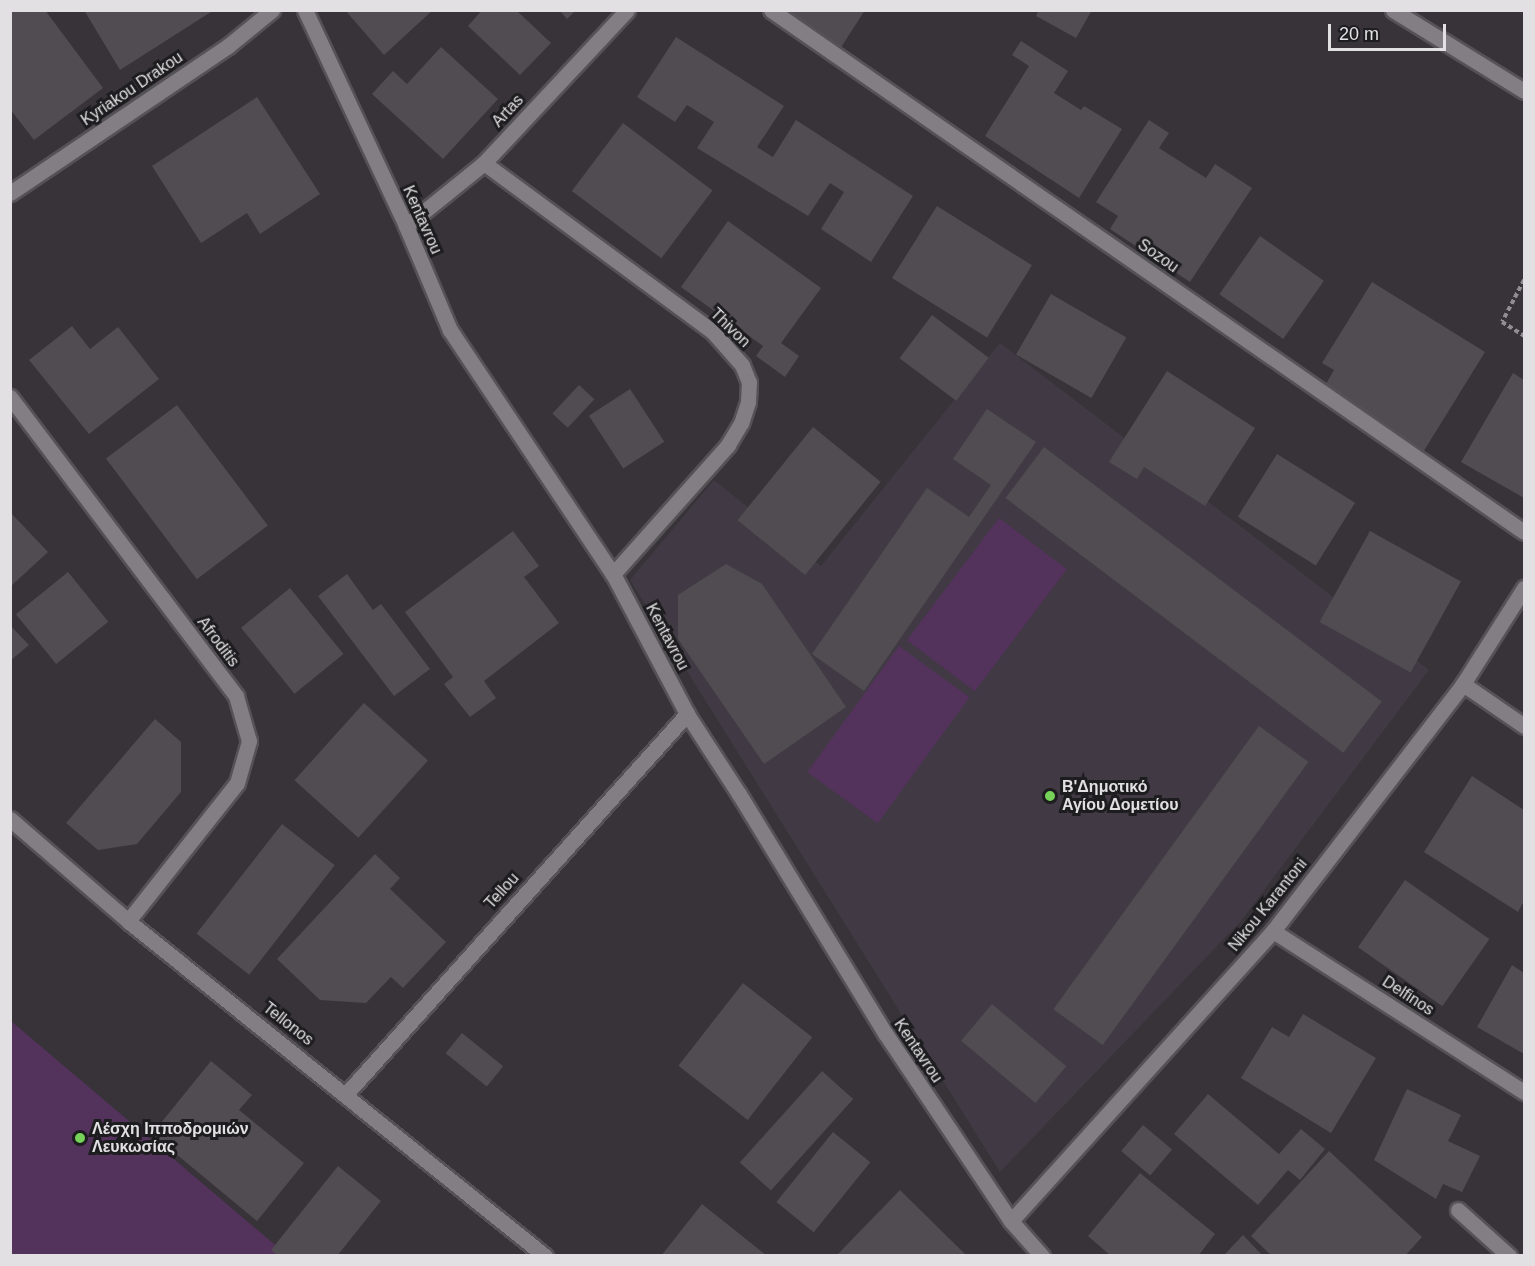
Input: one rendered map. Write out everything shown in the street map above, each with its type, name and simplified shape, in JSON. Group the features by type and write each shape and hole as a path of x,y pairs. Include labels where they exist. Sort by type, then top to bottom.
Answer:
{"street":[{"name":"Kyriakou Drakou","path":"10,194 228,46 272,10"},
{"name":"Kentavrou","path":"304,10 406,226 450,330 614,574 687,714 745,804 885,1034 1011,1221 1042,1256"},
{"name":"Artas","path":"406,226 484,163 627,10"},
{"name":"Sozou","path":"771,10 1524,532"},
{"path":"1393,10 1524,91"},
{"name":"Thivon","path":"484,163 713,332 742,365 749,382 748,402 741,423 728,445 614,574"},
{"name":"Afroditis","path":"10,397 236,696 249,741 237,783 128,921"},
{"name":"Nikou Karantoni","path":"1011,1221 1273,931 1463,684 1524,588"},
{"path":"1463,684 1524,726"},
{"name":"Tellou","path":"346,1094 687,714"},
{"name":"Tellonos","path":"10,819 128,921 545,1256"},
{"name":"Delfinos","path":"1273,931 1524,1092"},
{"path":"1458,1210 1509,1256"}],"path":[{"path":"1524,280 1502,322 1524,336"}],"shaded area":[{"name":"Β'Δημοτικό Αγίου Δομετίου","path":"1000,343 1429,670 1241,921 1000,1172 630,580 714,480 821,566"},
{"path":"999,518 1067,569 975,691 907,640"},
{"path":"899,646 969,697 878,823 807,772"},
{"name":"Λέσχη Ιπποδρομιών Λευκωσίας","path":"11,1021 287,1255 11,1255"}],"building":[{"path":"10,10 45,10 103,88 34,140 10,109"},
{"path":"84,10 214,10 120,70"},
{"path":"345,10 433,10 384,55"},
{"path":"482,10 516,10 551,43 520,75 468,26"},
{"path":"559,10 576,10 567,19"},
{"path":"780,10 865,10 840,49"},
{"path":"1039,10 1092,10 1076,38 1036,16"},
{"path":"676,37 784,106 757,147 773,157 796,120 913,196 871,262 821,229 844,192 830,183 808,216 697,148 714,122 687,105 675,122 637,97"},
{"path":"1021,41 1068,71 1054,93 1081,110 1084,106 1122,129 1079,198 985,136 1029,66 1012,55"},
{"path":"441,47 498,99 443,159 372,94 393,71 407,84"},
{"path":"257,97 320,194 260,234 247,213 201,243 152,166"},
{"path":"1149,120 1169,133 1159,148 1206,178 1215,164 1252,188 1190,282 1110,229 1118,216 1096,202"},
{"path":"623,123 712,190 661,258 572,191"},
{"path":"937,206 1032,265 987,337 892,278"},
{"path":"728,221 821,288 781,343 799,356 785,377 756,356 763,346 681,287"},
{"path":"1260,236 1324,281 1283,339 1219,294"},
{"path":"1372,282 1485,352 1422,454 1323,389 1334,370 1322,363"},
{"path":"1051,294 1126,338 1091,398 1016,355"},
{"path":"932,315 989,358 956,401 900,358"},
{"path":"72,326 90,349 118,327 159,379 89,434 29,360"},
{"path":"1167,371 1255,428 1205,506 1144,467 1137,479 1109,462"},
{"path":"1513,373 1524,380 1524,498 1461,462"},
{"path":"579,385 594,399 568,428 552,414"},
{"path":"630,389 664,442 623,469 589,416"},
{"path":"177,405 268,526 197,579 106,459"},
{"path":"987,409 1036,442 864,691 812,654 927,488 969,517 991,485 953,459"},
{"path":"813,427 881,482 805,575 737,520"},
{"path":"1044,447 1382,702 1343,753 1005,498"},
{"path":"1277,454 1355,503 1316,566 1238,517"},
{"path":"10,512 48,552 10,587"},
{"path":"513,531 539,566 524,577 559,623 484,681 496,698 470,717 444,684 453,677 405,612"},
{"path":"1370,531 1461,581 1411,672 1320,622"},
{"path":"726,564 762,584 846,707 764,764 678,639 678,595"},
{"path":"68,572 108,622 56,664 16,614"},
{"path":"347,574 373,610 381,604 430,669 394,696 318,596"},
{"path":"290,588 343,654 295,694 241,628"},
{"path":"10,625 29,645 10,661"},
{"path":"364,703 428,761 358,838 294,780"},
{"path":"155,719 181,742 181,792 137,844 98,850 66,823"},
{"path":"1259,726 1308,762 1103,1045 1053,1009"},
{"path":"1472,776 1524,810 1524,901 1518,912 1424,852"},
{"path":"282,824 335,865 249,975 196,934"},
{"path":"375,854 400,878 390,889 446,942 403,988 391,977 366,1003 320,1000 277,959"},
{"path":"1405,880 1489,939 1442,1006 1358,947"},
{"path":"1512,965 1524,973 1524,1054 1477,1027"},
{"path":"743,983 812,1037 748,1120 678,1066"},
{"path":"992,1004 1066,1066 1035,1103 961,1041"},
{"path":"1303,1014 1376,1058 1331,1133 1241,1078 1272,1027 1289,1037"},
{"path":"462,1033 503,1066 487,1087 446,1053"},
{"path":"211,1061 252,1095 239,1110 304,1163 257,1221 152,1134"},
{"path":"822,1071 853,1099 771,1191 740,1162"},
{"path":"1407,1089 1461,1115 1448,1141 1480,1156 1462,1192 1443,1184 1436,1199 1374,1160"},
{"path":"1208,1094 1279,1154 1301,1129 1325,1149 1300,1180 1288,1170 1258,1205 1174,1134"},
{"path":"1143,1125 1172,1149 1150,1175 1121,1151"},
{"path":"833,1132 870,1162 814,1232 776,1202"},
{"path":"1329,1151 1422,1237 1405,1256 1272,1256 1251,1236"},
{"path":"338,1166 381,1201 337,1256 278,1256 271,1250"},
{"path":"1140,1173 1215,1234 1198,1256 1111,1256 1088,1236"},
{"path":"900,1190 967,1256 836,1256"},
{"path":"702,1204 767,1256 661,1256"},
{"path":"1243,1235 1263,1256 1223,1256"}],"place":[{"name":"Β'Δημοτικό Αγίου Δομετίου","path":"1050,796"},
{"name":"Λέσχη Ιπποδρομιών Λευκωσίας","path":"80,1138"}]}
